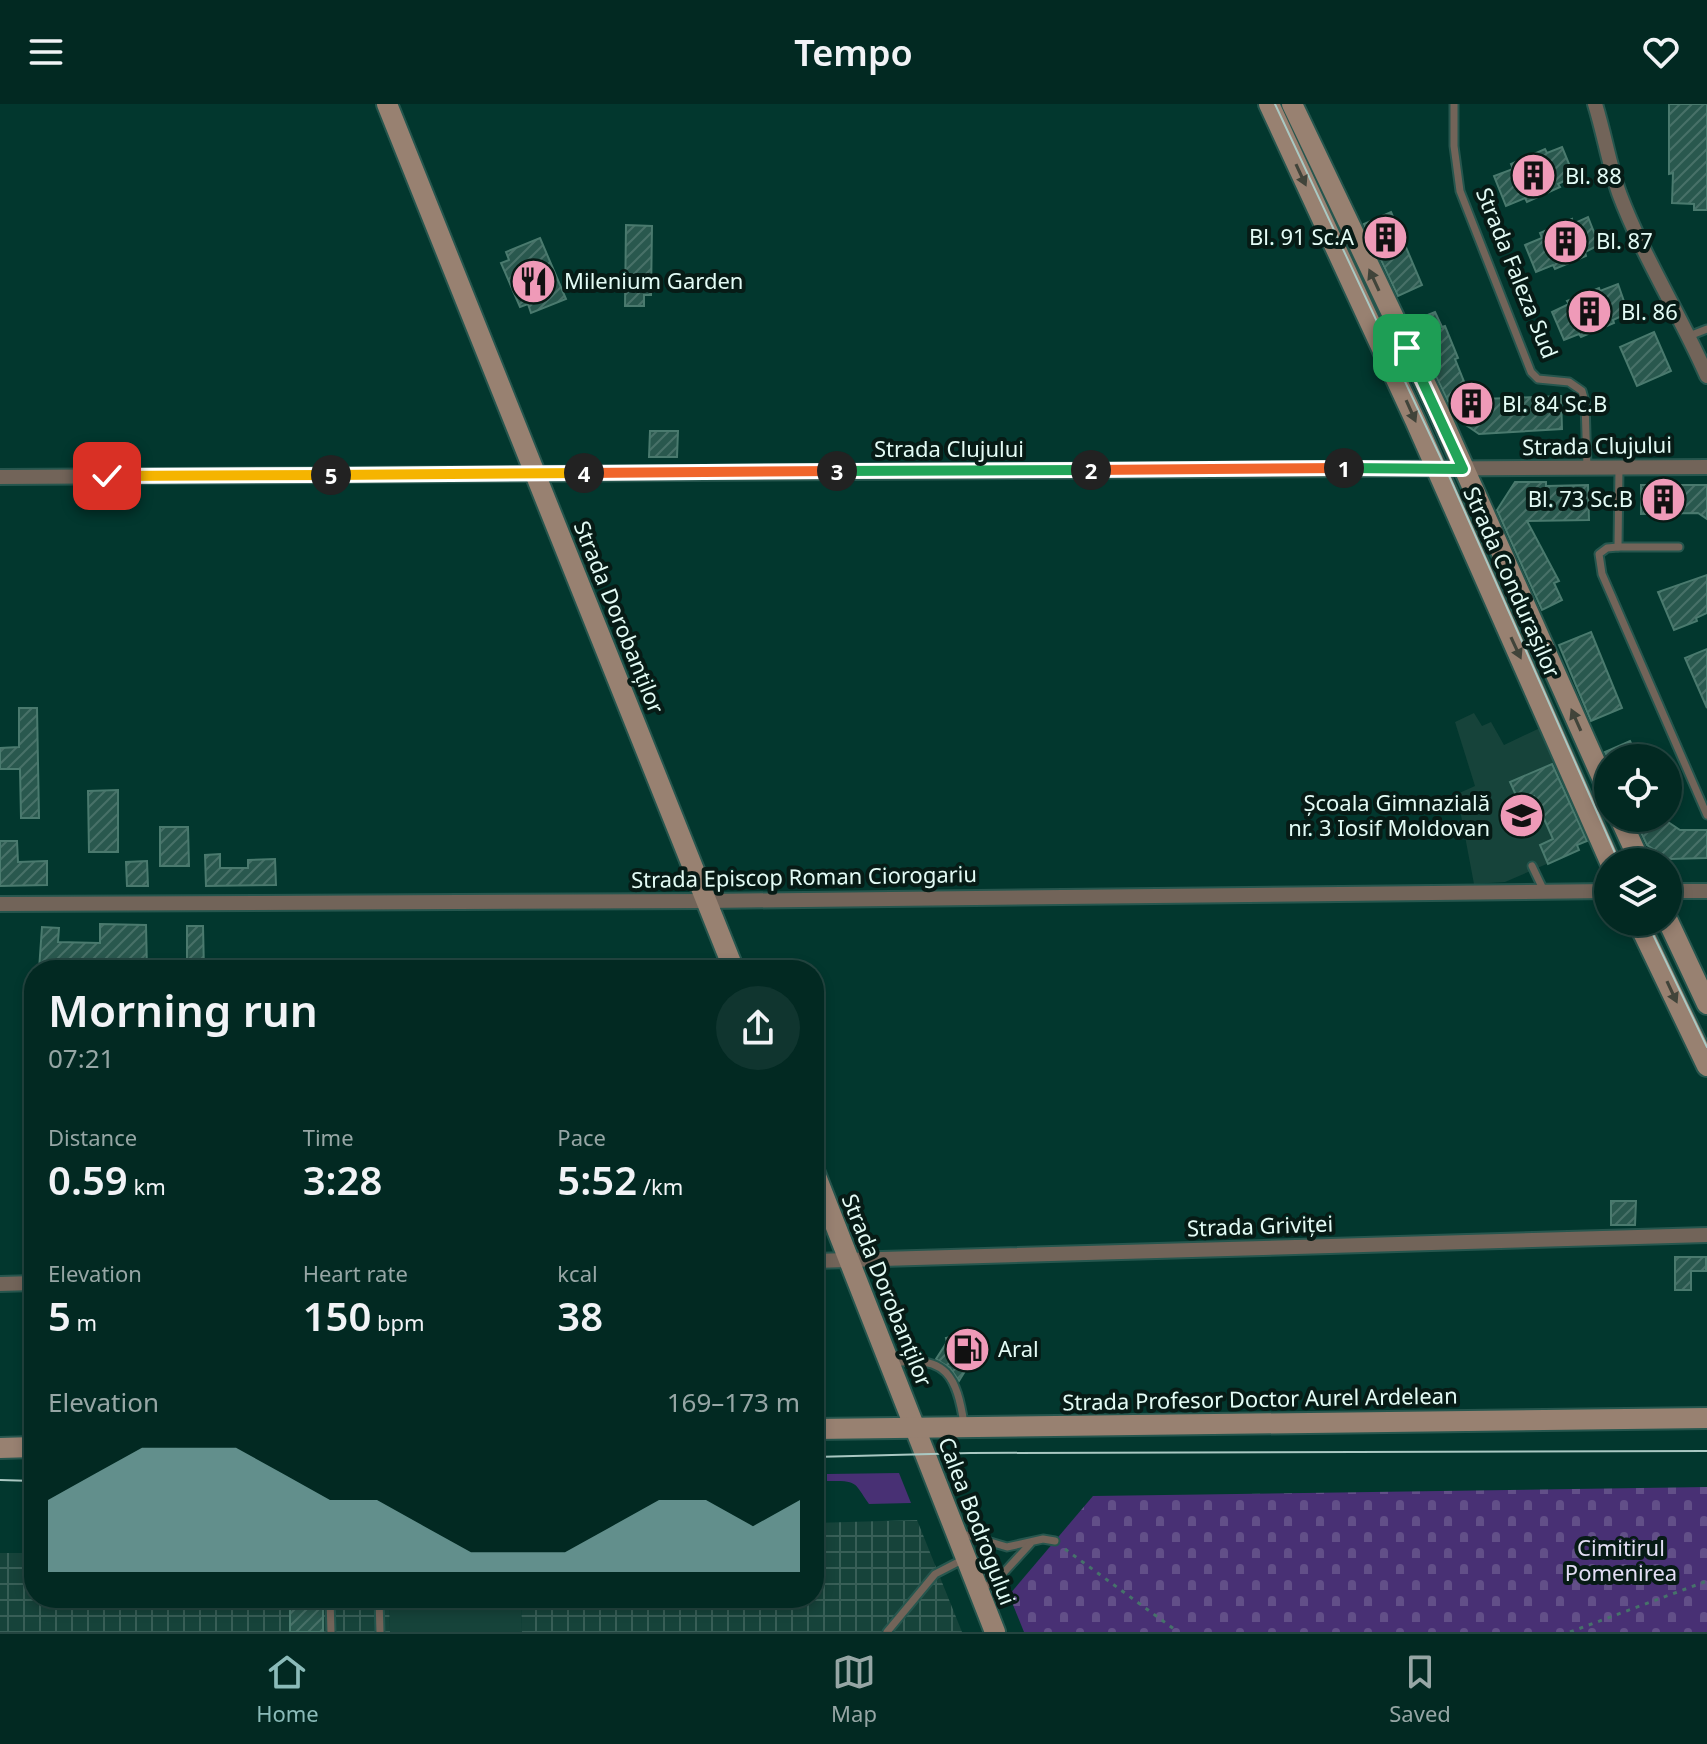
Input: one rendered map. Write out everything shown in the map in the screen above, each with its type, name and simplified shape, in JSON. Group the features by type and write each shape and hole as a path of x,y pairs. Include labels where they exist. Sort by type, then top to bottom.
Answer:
{"main road":[{"name":"Strada Dorobanților","path":"387,104 730,960"},
{"name":"Strada Condurașilor","path":"1269,104 1436,469 1604,848"},
{"name":"Strada Condurașilor","path":"1292,104 1463,469 1594,760"},
{"path":"1645,936 1707,1066"},
{"path":"1675,936 1707,1004"},
{"name":"Strada Dorobanților","path":"824,1196 915,1427"},
{"name":"Strada Profesor Doctor Aurel Ardelean","path":"824,1429 1707,1418"},
{"name":"Calea Bodrogului","path":"915,1427 995,1632"},
{"path":"0,1448 24,1447"}],"street":[{"path":"1595,104 1618,191 1707,376"},
{"name":"Strada Clujului","path":"0,477 1707,467"},
{"name":"Strada Episcop Roman Ciorogariu","path":"0,904 707,901 1594,891"},
{"path":"1682,891 1707,891"},
{"name":"Strada Griviței","path":"824,1261 1707,1235"},
{"path":"0,1284 24,1283"}],"lane":[{"name":"Strada Faleza Sud","path":"1454,104 1454,146 1460,191 1531,372 1538,379 1569,382 1582,391 1587,468"},
{"path":"1689,336 1707,329"},
{"path":"1618,547 1619,468"},
{"path":"1679,547 1618,547 1607,548 1599,554 1602,574 1707,815"},
{"path":"1532,866 1544,891"},
{"path":"890,1363 925,1360 943,1370 960,1401 964,1427"},
{"path":"955,1531 999,1546 1012,1547 1043,1539 1055,1541"},
{"path":"978,1590 998,1579 1031,1542"},
{"path":"887,1632 935,1574 966,1558"},
{"path":"330,1608 331,1632"},
{"path":"379,1608 380,1632"}],"path":[{"path":"1055,1541 1178,1632"},
{"path":"1570,1632 1707,1581"}],"shaded area":[{"name":"Școala Gimnazială nr. 3 Iosif Moldovan","path":"1474,713 1482,726 1491,722 1504,745 1540,728 1591,839 1577,845 1579,850 1505,882 1474,884 1457,794 1475,786 1455,722"},
{"path":"917,1520 962,1632 522,1632 521,1608 824,1608 824,1523"},
{"path":"0,1553 24,1553 24,1608 389,1608 390,1632 0,1632"},
{"path":"389,1608 521,1608 522,1632 390,1632"}],"green space":[{"path":"899,1473 911,1503 869,1504 854,1484 827,1481 827,1474"},
{"name":"Cimitirul Pomenirea","path":"1707,1487 1707,1632 1024,1632 1009,1595 1093,1496"}],"building":[{"path":"1669,104 1707,104 1707,210 1694,210 1694,204 1672,203"},
{"name":"Bl. 88","path":"1562,147 1574,176 1558,184 1560,187 1527,202 1525,198 1506,206 1494,176 1513,169 1511,164 1545,149 1547,153"},
{"path":"1391,212 1422,285 1398,296 1364,224"},
{"name":"Bl. 87","path":"1588,217 1599,245 1585,252 1586,256 1555,269 1553,265 1536,272 1525,245 1542,238 1540,233 1572,219 1573,224"},
{"path":"626,225 652,226 651,295 644,295 644,306 625,306"},
{"name":"Milenium Garden","path":"540,238 566,299 531,313 528,304 520,307 501,263 509,260 506,252"},
{"name":"Bl. 86","path":"1618,284 1628,313 1613,320 1614,323 1581,337 1579,334 1564,340 1552,312 1569,304 1567,301"},
{"path":"1435,312 1442,327 1445,326 1467,389 1484,399 1561,396 1562,429 1479,434 1456,418 1410,322"},
{"path":"1654,332 1671,371 1637,386 1620,347"},
{"path":"650,431 678,431 677,457 649,457"},
{"path":"1515,482 1546,482 1546,486 1588,485 1589,520 1527,521 1559,581 1554,583 1562,600 1542,610 1497,510"},
{"name":"Bl. 73 Sc.B","path":"1641,485 1707,485 1707,519 1698,513 1641,514"},
{"path":"1707,575 1707,613 1696,618 1697,621 1674,630 1658,592"},
{"path":"1591,632 1622,708 1591,721 1559,645"},
{"path":"1707,649 1707,708 1685,658"},
{"path":"19,708 37,708 39,818 21,818 20,769 0,769 0,748 19,747"},
{"path":"1552,764 1587,841 1577,845 1579,850 1548,864 1540,845 1553,839 1534,796 1519,802 1510,782"},
{"path":"118,790 118,852 89,852 88,791"},
{"path":"160,827 188,827 189,866 160,866"},
{"path":"1707,830 1707,858 1682,859 1682,848 1652,848 1641,832"},
{"path":"0,841 17,841 18,862 47,861 47,885 0,886"},
{"path":"220,854 220,868 248,868 248,860 275,859 276,885 206,886 205,855"},
{"path":"147,861 148,886 127,886 126,862"},
{"path":"100,924 146,925 147,960 40,960 42,927 59,928 58,942 100,943"},
{"path":"187,926 203,926 204,960 187,960"},
{"path":"1611,1201 1636,1201 1635,1225 1611,1225"},
{"path":"1675,1257 1706,1257 1706,1271 1691,1271 1691,1290 1675,1290"},
{"path":"972,1332 977,1356 959,1381 950,1368 936,1359 947,1342 946,1338"},
{"path":"290,1608 323,1608 323,1632 290,1632"}],"tram line":[{"path":"1275,104 1446,469 1613,848"},
{"path":"1654,936 1707,1047"},
{"path":"824,1457 970,1453 1707,1451"},
{"path":"0,1480 24,1481"}],"place":[{"name":"Bl. 88","path":"1534,176"},
{"name":"Bl. 91 Sc.A","path":"1385,237"},
{"name":"Bl. 87","path":"1565,241"},
{"name":"Milenium Garden","path":"533,281"},
{"name":"Bl. 86","path":"1590,312"},
{"name":"Bl. 84 Sc.B","path":"1471,404"},
{"name":"Bl. 73 Sc.B","path":"1664,499"},
{"name":"Școala Gimnazială nr. 3 Iosif Moldovan","path":"1521,816"},
{"name":"Aral","path":"967,1349"}],"route":[{"path":"107,476 1463,469 1407,348"}]}
